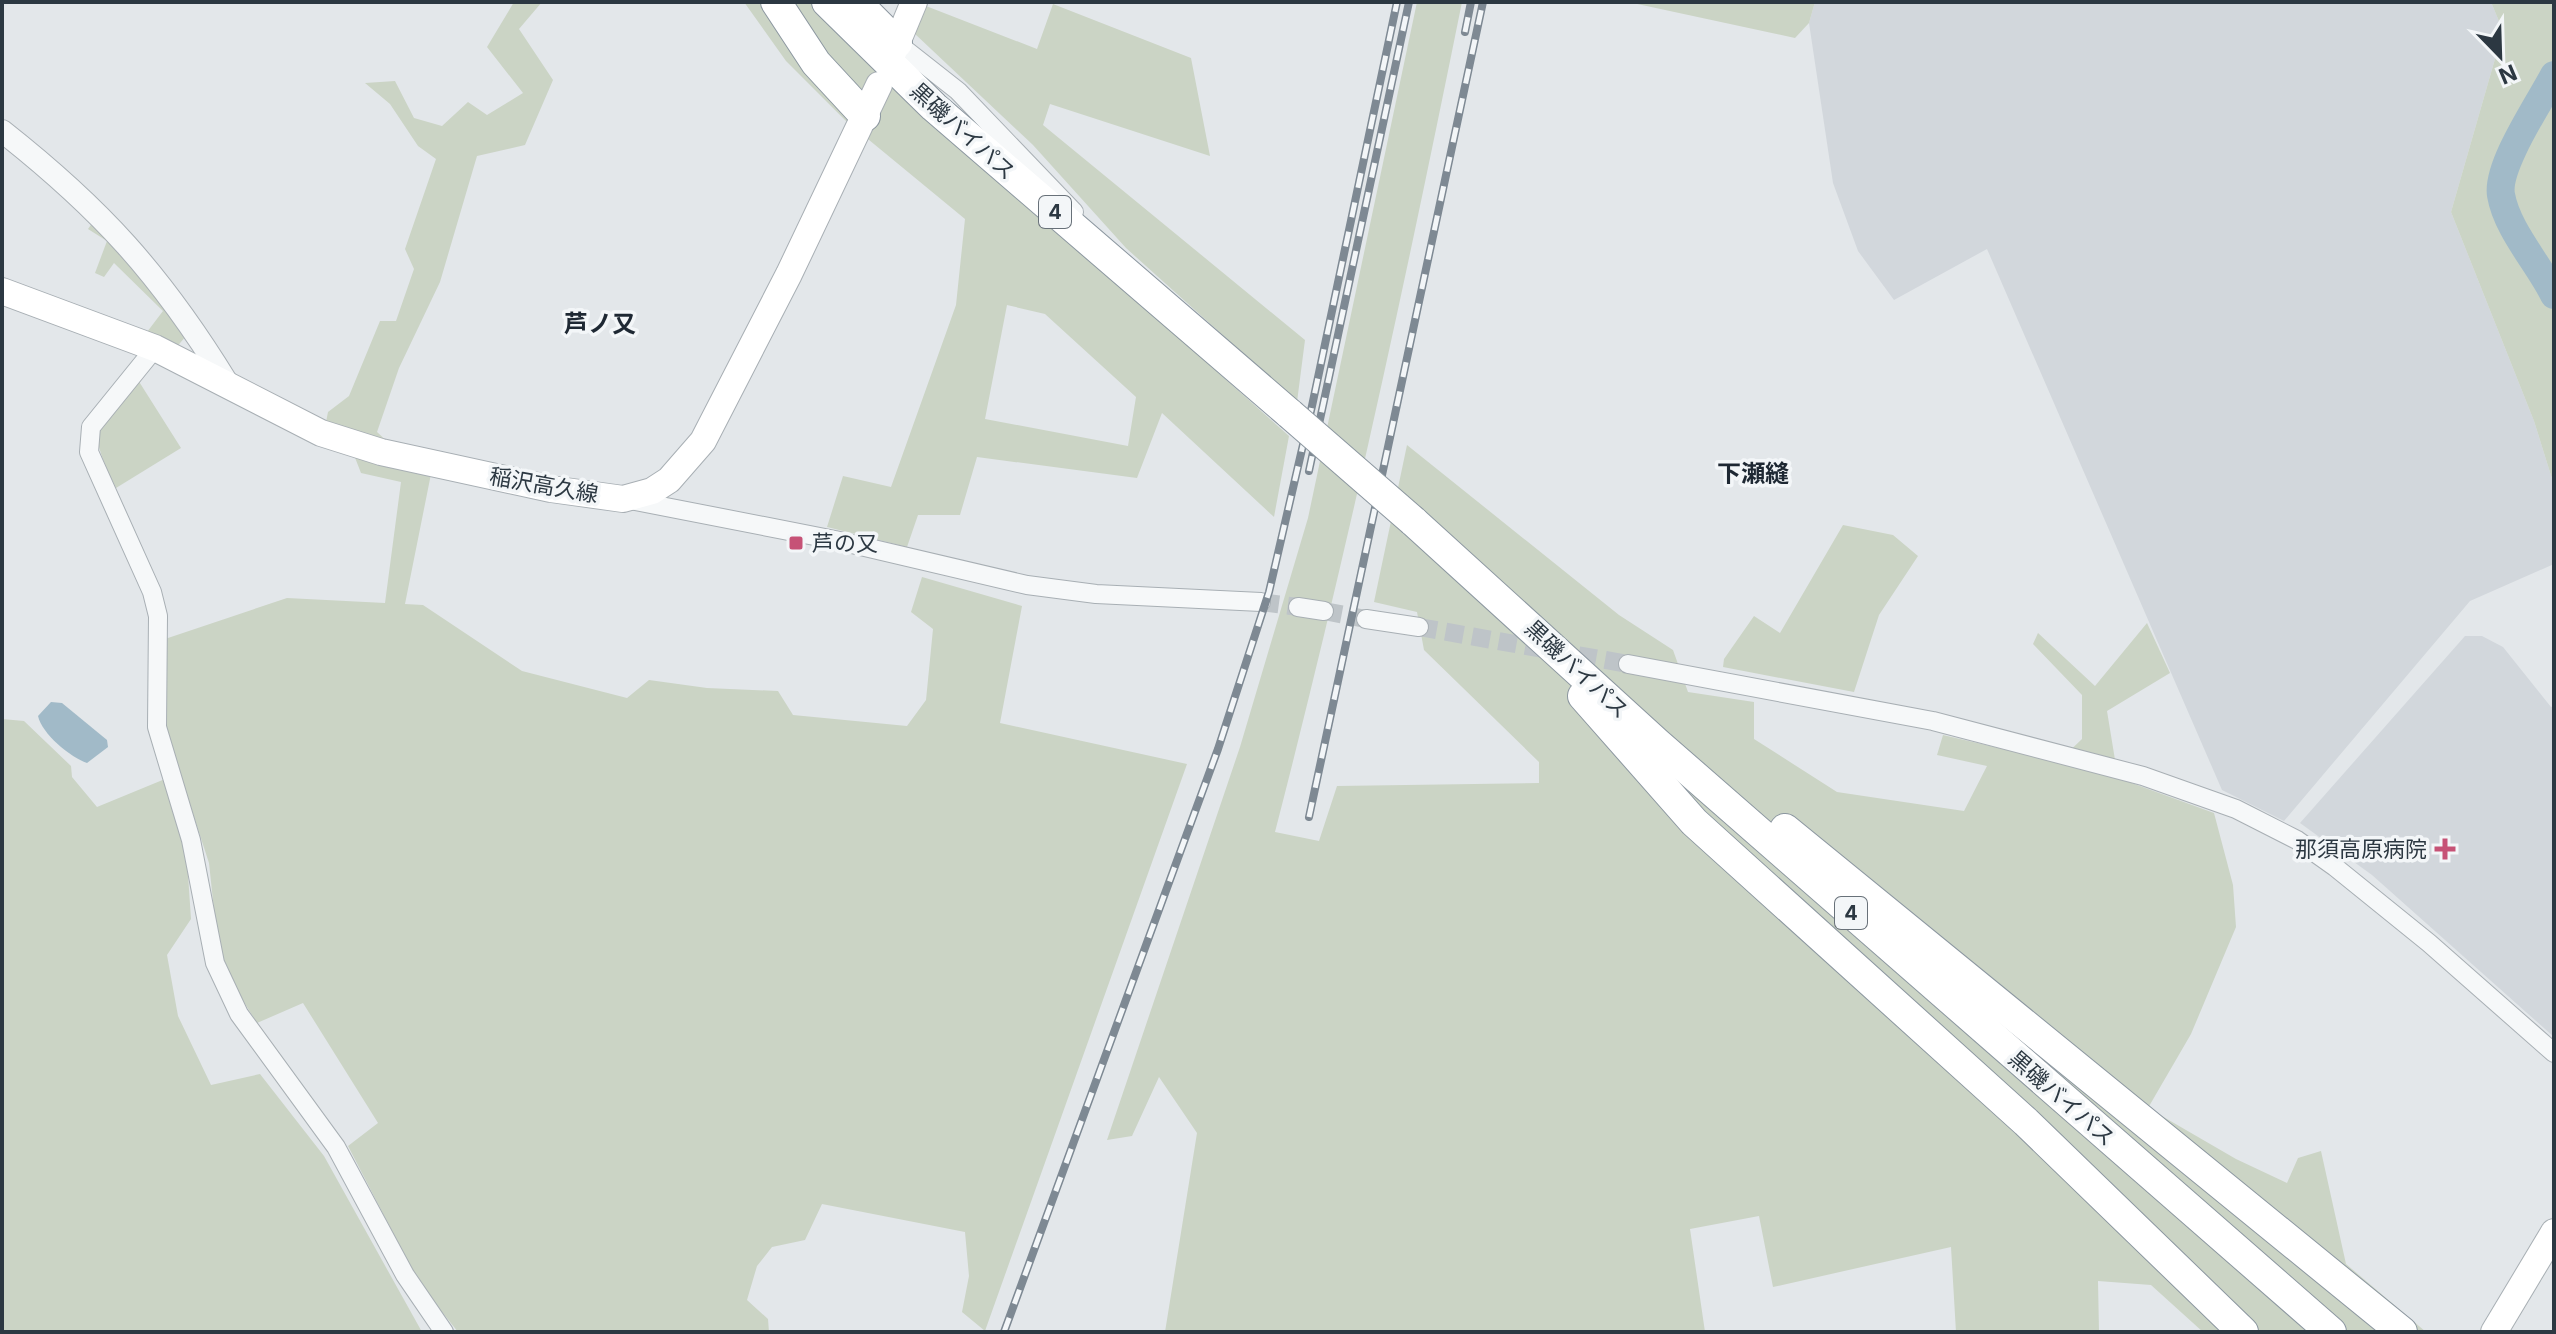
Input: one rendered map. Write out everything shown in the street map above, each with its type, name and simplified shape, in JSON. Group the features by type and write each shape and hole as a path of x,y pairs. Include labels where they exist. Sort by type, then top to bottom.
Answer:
{"highway":[{"path":"776,2 816,63 865,116"},
{"name":"黒磯バイパス","path":"827,2 934,107 1413,521 1657,743 2331,1332"},
{"path":"856,2 895,49"},
{"name":"4","path":"1511,609 1618,739 1694,822 2026,1122 2243,1332"},
{"name":"4","path":"1657,743 1729,788 1789,833 2402,1332"}],"main road":[{"path":"895,49 914,2"},
{"name":"稲沢高久線","path":"2,291 155,348 226,381 274,411 321,433 381,452 551,489 623,499 652,491 669,480 703,441 879,85"},
{"path":"2494,1332 2554,1232"}],"street":[{"path":"895,49 958,91 1016,148 1126,272"},
{"path":"2,131 91,205 149,267 184,313 226,381"},
{"path":"155,348 91,427 89,452 152,592 158,616 157,727 194,855 215,963 239,1014 336,1147 405,1275 444,1332"},
{"path":"623,499 835,540 1040,588 1096,594 1261,602"},
{"path":"1298,607 1324,611"},
{"path":"1366,619 1419,627"},
{"path":"1628,664 1933,721 2143,776 2236,809 2297,840 2335,867 2429,943 2554,1053"}],"shaded area":[{"path":"1815,2 2491,2 2503,31 2451,212 2534,421 2554,485 2554,564 2470,601 2284,821 2222,790 1987,249 1894,300 1858,251 1833,183 1809,23"},
{"name":"那須高原病院","path":"2465,636 2482,636 2503,647 2551,707 2554,706 2554,1037 2372,875 2300,823"}],"green space":[{"path":"514,2 542,2 519,29 553,80 525,145 477,156 440,282 399,368 377,432 419,471 431,474 405,604 423,605 522,671 627,698 649,680 707,688 778,691 793,715 907,726 926,700 933,629 911,612 922,577 1022,606 1000,723 1187,764 985,1331 962,1312 969,1276 965,1232 822,1204 805,1240 772,1247 757,1266 747,1300 768,1319 769,1332 458,1332 419,1283 348,1146 378,1123 303,1003 257,1023 230,980 217,938 209,863 164,724 165,639 287,598 385,603 401,482 361,473 345,432 326,422 328,412 349,396 380,321 396,321 414,269 405,249 436,159 418,146 390,104 365,83 395,81 414,118 442,126 468,102 487,115 523,93 487,47"},
{"path":"744,2 811,2 891,80 1289,436 1274,517 1162,413 1137,478 977,457 960,515 918,515 907,547 827,527 843,476 891,487 956,305 965,219 846,121 786,61","holes":["1007,305 1045,314 1136,397 1128,446 985,419"]},
{"path":"1417,2 1462,2 1374,418 1275,832 1319,841 1337,786 1539,783 1539,762 1424,650 1417,612 1374,602 1407,445 1619,615 1673,650 1688,692 1754,702 1754,739 1837,792 1964,811 1987,766 1937,755 1943,735 2058,762 2082,739 2082,695 2033,644 2038,633 2095,686 2147,623 2170,673 2107,711 2118,778 2214,813 2233,885 2236,927 2191,1034 2148,1108 2236,1159 2287,1183 2298,1158 2321,1151 2346,1264 2426,1332 2203,1332 2151,1285 2098,1281 2099,1332 1956,1332 1951,1247 1773,1287 1759,1216 1690,1229 1705,1332 1165,1332 1197,1133 1159,1077 1132,1136 1107,1140 1240,747 1308,518"},
{"path":"1628,2 1815,2 1809,23 1795,38"},
{"path":"2491,2 2554,2 2554,485 2534,421 2451,212 2503,31"},
{"path":"1053,4 1191,58 1210,156 1050,104 1043,125 1305,340 1297,402 1126,248 1033,145 914,33 926,6 1037,49"},
{"path":"93,222 145,281 186,336 175,349 144,336 163,311 114,263 104,277 95,273 107,241 88,229"},
{"path":"138,380 181,448 116,488 100,451 99,428 111,408"},
{"path":"1843,525 1893,535 1918,556 1879,615 1854,692 1723,667 1724,659 1754,616 1780,633"},
{"path":"2,719 24,721 71,766 72,777 97,807 165,779 187,860 191,919 167,955 178,1016 211,1085 260,1074 324,1156 422,1332 2,1332"}],"water":[{"path":"51,702 62,703 107,740 108,747 87,763 65,750 45,730 38,716"}],"waterway":[{"path":"2554,75 2512,151 2501,183 2504,208 2516,234 2554,295"}],"tunnel":[{"path":"1261,602 1298,607"},
{"path":"1324,611 1366,619"},
{"path":"1419,627 1628,664"}],"railway":[{"path":"1004,1332 1218,749 1269,592 1312,406 1397,2"},
{"path":"1309,471 1409,2"},
{"path":"1465,32 1471,2"},
{"path":"1309,817 1483,2"}],"place":[{"name":"芦の又","path":"796,543"},
{"name":"那須高原病院","path":"2445,849"}],"district":[{"name":"芦ノ又","path":"600,323"},
{"name":"下瀬縫","path":"1753,473"}]}
